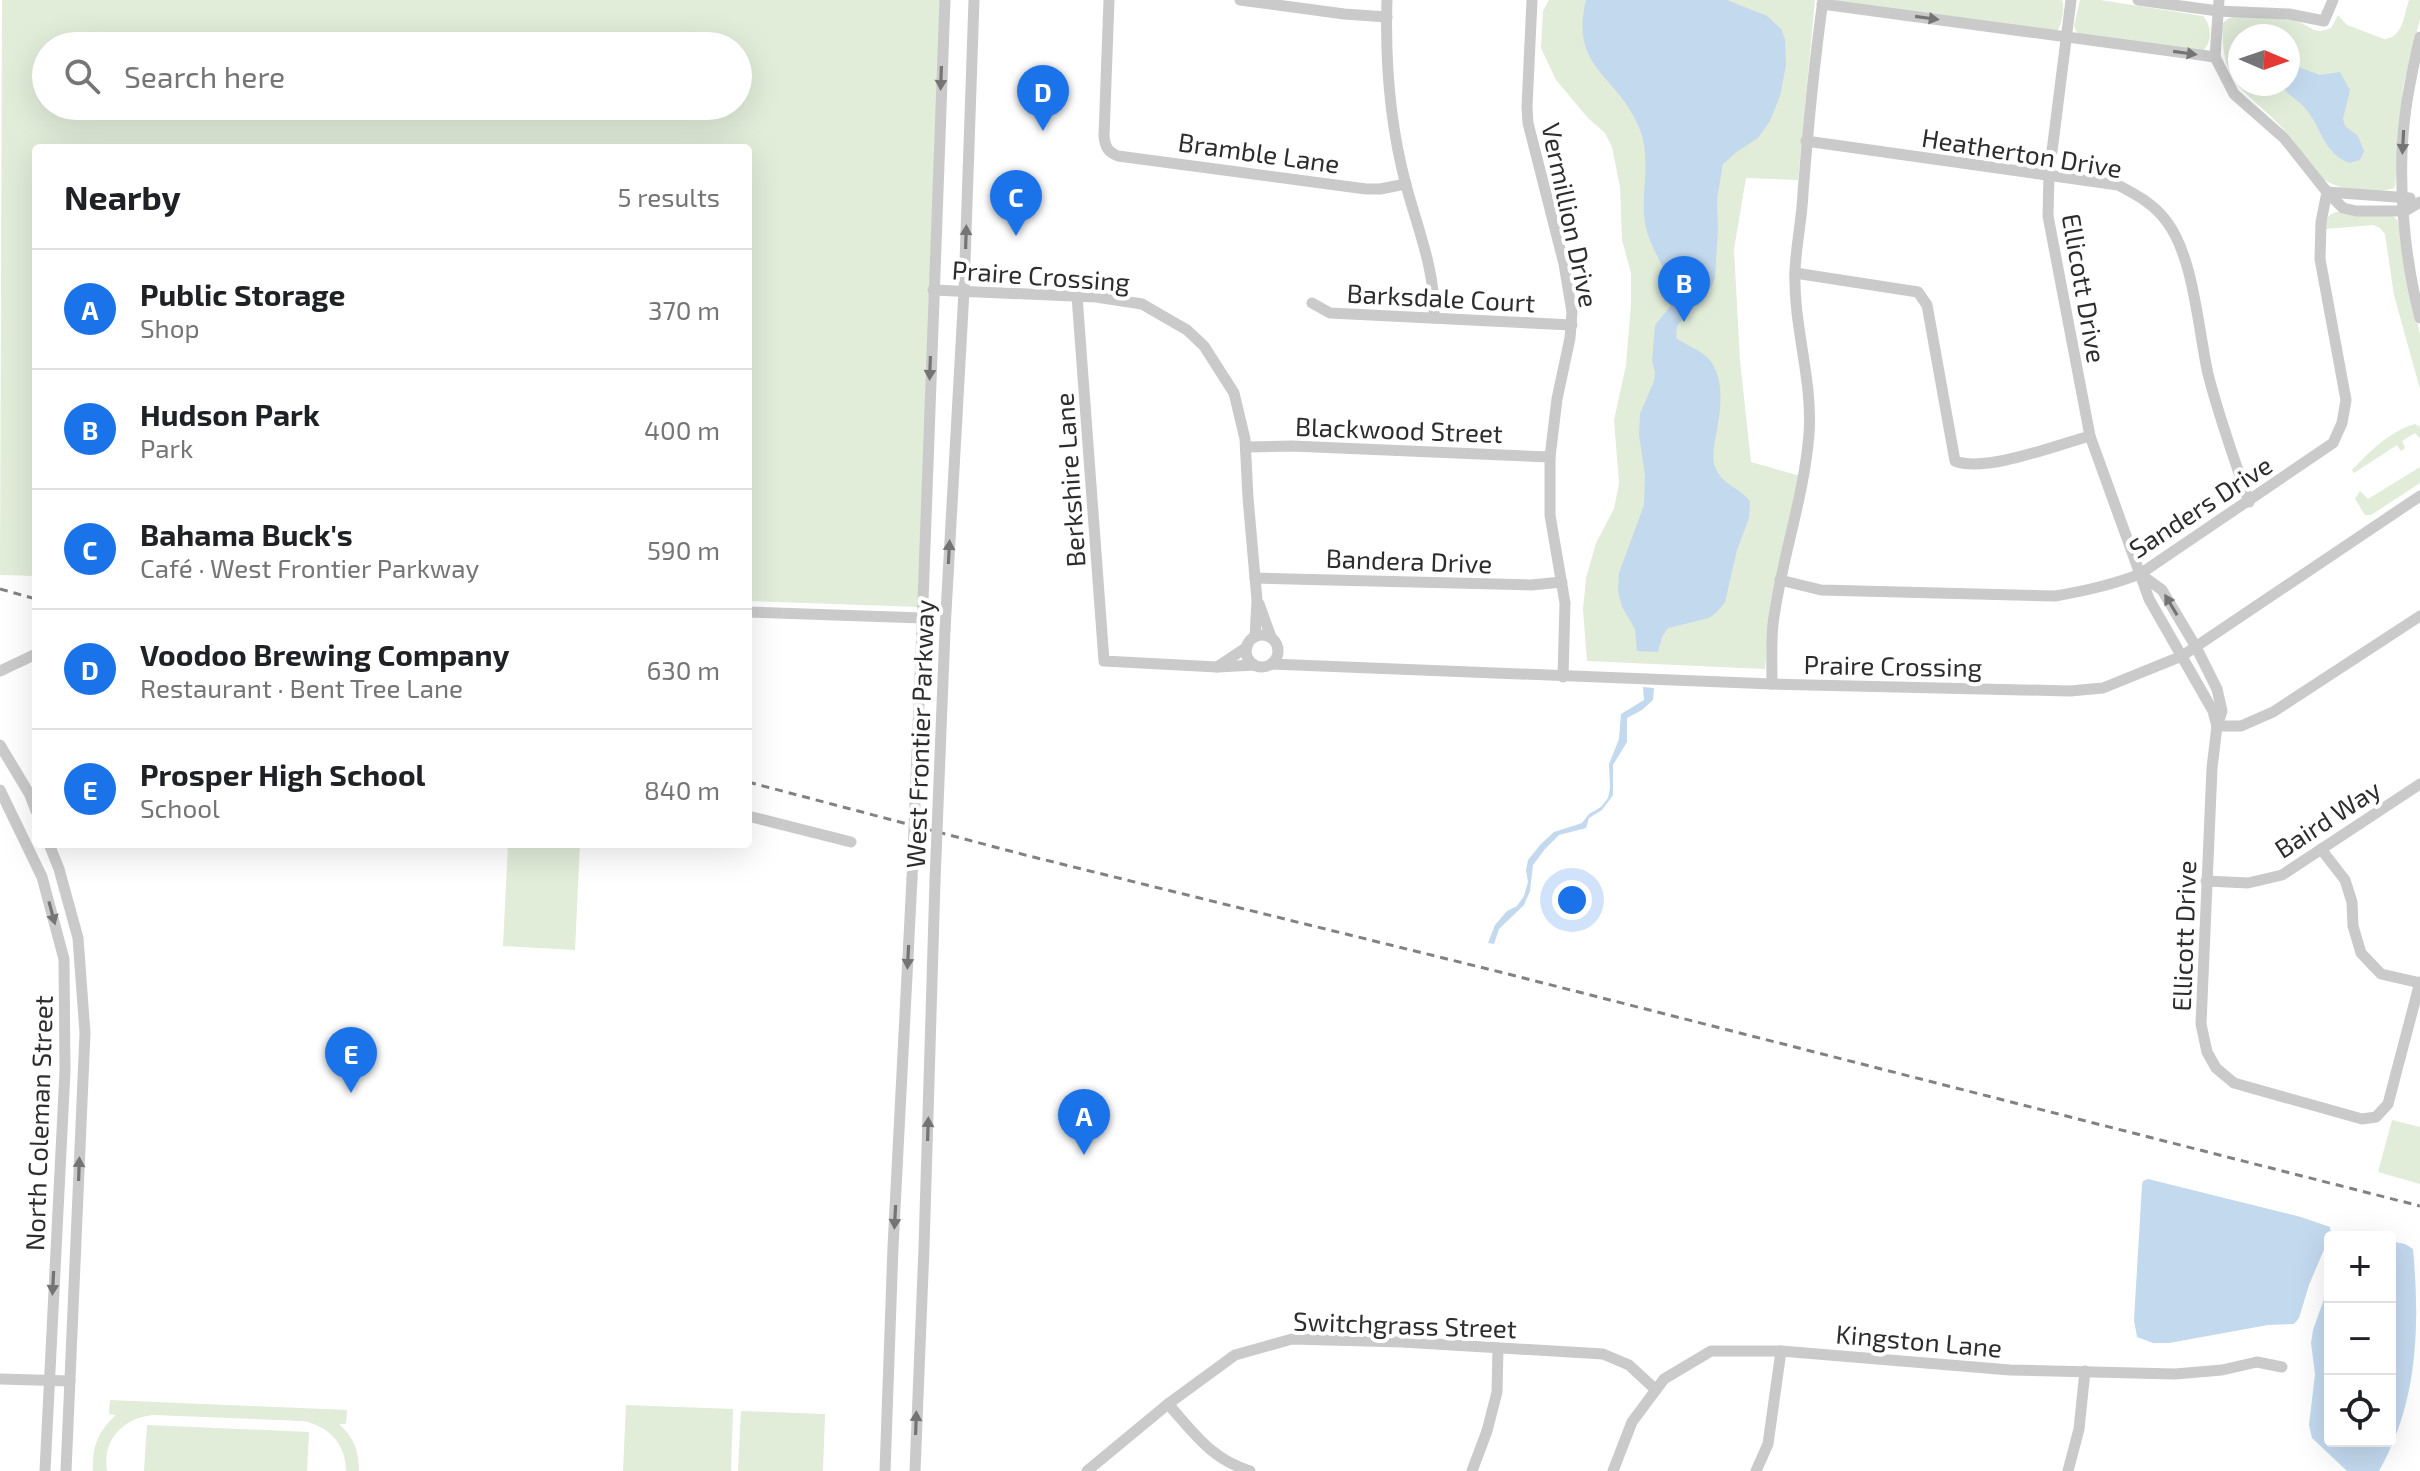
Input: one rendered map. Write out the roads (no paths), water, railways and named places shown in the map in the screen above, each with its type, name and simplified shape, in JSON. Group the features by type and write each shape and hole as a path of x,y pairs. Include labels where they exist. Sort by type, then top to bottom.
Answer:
{"street":[{"name":"West Frontier Parkway","path":"885,1471 912,879 945,0"},
{"name":"West Frontier Parkway","path":"915,1471 945,630 964,291 974,0"},
{"name":"Bramble Lane","path":"1109,0 1104,136 1108,150 1118,156 1366,189 1406,184"},
{"path":"1240,0 1387,17"},
{"path":"1387,0 1387,61 1392,118 1406,184 1432,277 1434,318"},
{"name":"Vermillion Drive","path":"1532,0 1528,123 1564,264 1572,325 1557,399 1550,457 1550,515 1565,603 1563,677"},
{"name":"Ellicott Drive","path":"2071,0 2049,175 2048,216 2090,436 2149,599 2213,711 2217,726"},
{"path":"2138,0 2218,5 2324,21 2333,0"},
{"path":"1772,684 1773,626 1780,580 1804,477 1809,431 1809,392 1795,273 1822,2 2215,57"},
{"path":"2218,5 2215,57 2234,94 2284,138 2343,208 2405,211 2420,202"},
{"path":"2420,37 2404,118 2402,165 2407,256 2420,318"},
{"name":"Heatherton Drive","path":"1806,141 2118,185 2148,202 2167,222 2183,253 2208,375 2249,502"},
{"path":"2327,192 2404,197 2420,202"},
{"name":"Sanders Drive","path":"1780,580 1821,590 2055,596 2115,584 2140,574 2333,443 2342,423 2346,400 2320,259 2321,222 2327,192"},
{"path":"1795,273 1918,292 1927,305 1955,461 1965,465 1988,464 2090,436"},
{"name":"Praire Crossing","path":"933,290 1077,296 1142,304 1187,330 1213,358 1234,393 1246,447 1257,600 1255,637"},
{"name":"Berkshire Lane","path":"1077,296 1104,661 1217,667"},
{"name":"Barksdale Court","path":"1312,303 1330,313 1572,325"},
{"name":"Blackwood Street","path":"1246,447 1292,446 1550,457"},
{"name":"Praire Crossing","path":"1271,664 1772,684 2070,691 2103,688 2182,656 2420,496"},
{"name":"Ellicott Drive","path":"2140,574 2162,590 2217,689 2222,711 2212,768 2201,1024 2207,1052 2216,1068 2234,1083 2362,1119 2376,1117 2388,1104 2420,983"},
{"name":"Bandera Drive","path":"1255,578 1531,585 1562,582"},
{"name":"Praire Crossing","path":"1257,600 1271,637"},
{"path":"752,612 922,623"},
{"path":"2217,726 2241,726 2273,712 2420,616"},
{"path":"1266,635 1276,643 1278,651 1271,664 1217,667 1247,647 1255,637 1266,635"},
{"path":"1247,647 1248,657 1255,665"},
{"name":"Praire Crossing","path":"1278,651 1309,665"},
{"path":"0,671 32,656"},
{"path":"0,745 32,800"},
{"name":"Baird Way","path":"2206,881 2248,883 2282,875 2420,784"},
{"name":"North Coleman Street","path":"0,790 42,877 64,959 65,1071 45,1471"},
{"path":"752,817 851,842"},
{"name":"North Coleman Street","path":"51,848 78,938 85,1033 66,1471"},
{"path":"2321,849 2345,880 2361,953 2381,974 2420,983"},
{"path":"42,877 59,869"},
{"name":"Switchgrass Street","path":"1087,1471 1168,1404 1235,1355 1292,1339 1603,1354 1629,1365 1656,1390"},
{"path":"1472,1471 1497,1392 1498,1348"},
{"name":"Kingston Lane","path":"1613,1471 1632,1422 1664,1379 1711,1351 1781,1351 2010,1370 2199,1373 2257,1362 2282,1367"},
{"path":"1756,1471 1768,1444 1781,1351"},
{"path":"2068,1471 2079,1429 2085,1371"},
{"path":"0,1379 70,1381"},
{"path":"1168,1404 1209,1451 1234,1466 1250,1471"}],"water":[{"path":"1586,0 1727,0 1767,16 1781,29 1785,39 1786,65 1780,96 1770,121 1758,138 1723,164 1717,199 1715,278 1711,287 1677,326 1676,338 1705,355 1717,374 1720,402 1714,448 1715,467 1722,478 1750,501 1749,518 1737,550 1725,602 1709,618 1668,628 1658,652 1637,651 1635,629 1622,607 1618,591 1619,573 1644,505 1640,414 1654,381 1655,325 1674,298 1645,223 1645,150 1642,137 1629,108 1589,56 1582,23"},
{"path":"2300,68 2320,75 2340,72 2350,90 2343,119 2345,126 2358,136 2364,151 2360,160 2349,163 2333,152 2304,107 2291,96 2300,96"},
{"path":"1643,687 1654,688 1653,700 1627,718 1627,742 1613,765 1613,795 1602,810 1589,818 1586,828 1559,835 1545,849 1533,865 1530,891 1524,905 1499,929 1494,944 1488,943 1495,925 1524,896 1528,882 1528,860 1541,844 1554,832 1582,823 1608,798 1609,764 1619,739 1621,714 1644,700"},
{"path":"2148,1179 2330,1227 2331,1231 2324,1231 2324,1250 2294,1324 2268,1325 2169,1343 2153,1343 2137,1337 2134,1320 2143,1181"},
{"path":"2396,1242 2413,1249 2416,1307 2413,1363 2396,1434"},
{"path":"2324,1299 2324,1447 2391,1447 2379,1471 2347,1471 2312,1438 2309,1425 2315,1374 2311,1343"}],"railway":[{"path":"0,589 32,598"},
{"path":"752,783 1029,856 1500,972 2420,1206"}],"place":[{"name":"Voodoo Brewing Company","path":"1043,131"},
{"name":"Bahama Buck's","path":"1016,236"},
{"name":"Hudson Park","path":"1684,322"},
{"name":"Prosper High School","path":"351,1093"},
{"name":"Public Storage","path":"1084,1155"}]}
